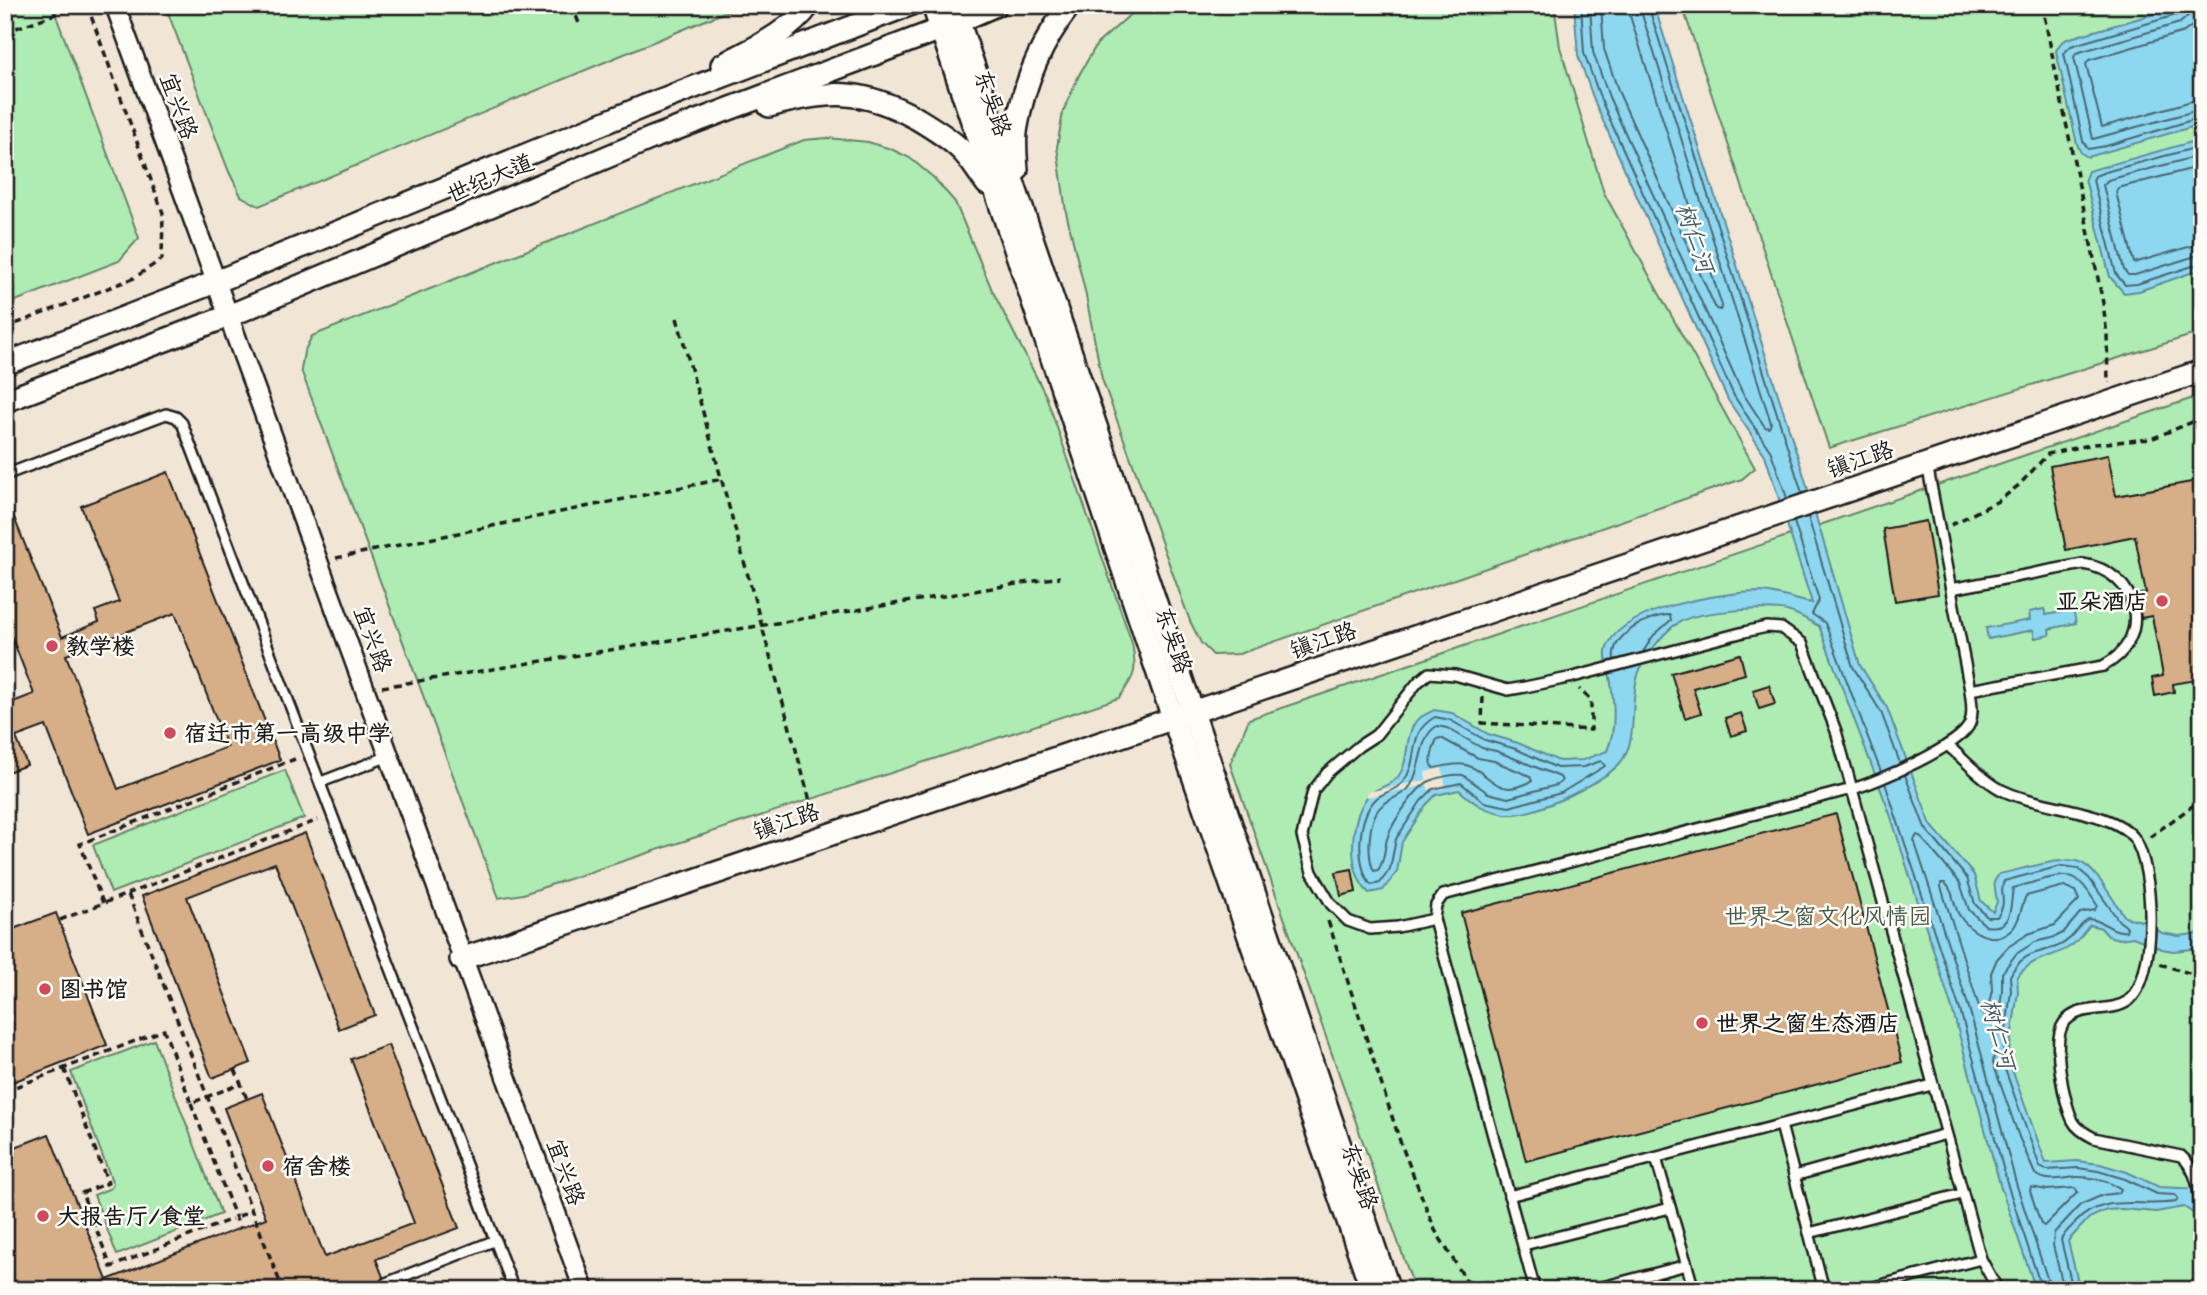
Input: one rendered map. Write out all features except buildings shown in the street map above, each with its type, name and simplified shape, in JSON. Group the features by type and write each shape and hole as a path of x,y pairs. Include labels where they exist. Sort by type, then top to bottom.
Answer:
{"street":[{"name":"宜兴路","path":"115,5 218,281 461,959 584,1290"},
{"path":"645,106 775,36 800,17 809,5"},
{"name":"世纪大道","path":"5,363 218,281 645,106 909,5"},
{"name":"东吴路","path":"933,5 951,18 1007,194 1183,715 1372,1290"},
{"name":"世纪大道","path":"5,401 230,315 652,138 951,18 996,5"},
{"path":"1007,194 1016,127 1028,86 1052,28 1070,5"},
{"path":"652,138 807,96 867,96 890,103 930,126 961,149 1007,194"},
{"name":"镇江路","path":"461,959 2202,371"},
{"name":"东吴路","path":"1183,715 1389,1290"}],"lane":[{"path":"5,475 166,414 176,417 188,434 514,1290"},
{"path":"1535,1290 1434,919 1436,905 1443,895 1868,784 1934,754 1963,733 1970,724 1970,690 1927,464"},
{"path":"1951,589 2083,564 2099,566 2112,573 2125,586 2133,608 2134,629 2125,648 2116,659 2103,666 1970,690"},
{"path":"1434,919 1398,927 1370,929 1348,921 1331,904 1312,872 1302,836 1313,791 1326,774 1376,735 1418,682 1429,673 1455,675 1508,690 1568,678 1767,627 1781,628 1793,635 1802,643 1836,731 1980,1259 1998,1290"},
{"path":"1947,745 1998,789 2024,800 2081,813 2120,826 2129,832 2138,847 2146,866 2150,896 2147,960 2142,983 2130,1000 2114,1008 2085,1010 2063,1023 2059,1036 2060,1073 2074,1122 2082,1131 2094,1138 2181,1156 2192,1166 2197,1180 2202,1234"},
{"path":"321,782 389,757"},
{"path":"1509,1196 1932,1085"},
{"path":"1781,1125 1825,1290"},
{"path":"1794,1175 1946,1134"},
{"path":"1656,1158 1694,1290"},
{"path":"1809,1233 1962,1194"},
{"path":"1524,1245 1671,1208"},
{"path":"386,1283 495,1240"},
{"path":"1863,1290 1980,1259"},
{"path":"1591,1290 1687,1265"}],"path":[{"path":"5,32 81,5"},
{"path":"5,328 134,278 162,259 163,214 87,5"},
{"path":"572,5 580,26"},
{"path":"2042,5 2103,303 2107,335 2108,402"},
{"path":"677,318 820,837"},
{"path":"1940,530 2000,500 2019,485 2048,454 2094,444 2151,439 2202,418"},
{"path":"319,562 722,479"},
{"path":"365,690 1060,576"},
{"path":"1484,685 1482,723 1591,730 1591,700 1568,678"},
{"path":"103,903 80,844 310,754"},
{"path":"2138,847 2202,799"},
{"path":"60,920 333,814"},
{"path":"128,894 283,1290"},
{"path":"1324,910 1401,1144 1435,1230 1472,1290"},
{"path":"2147,960 2202,977"},
{"path":"5,1091 164,1030 240,1228"},
{"path":"64,1068 108,1183 82,1193 111,1268 232,1219"},
{"path":"235,1069 247,1100"},
{"path":"191,1103 240,1084"},
{"path":"240,1216 252,1211"}],"green space":[{"path":"5,5 52,5 139,238 119,261 5,305"},
{"path":"165,5 742,5 259,206 241,196 229,172"},
{"path":"1141,5 1554,5 1560,47 1604,193 1755,468 1742,479 1239,654 1213,655 1201,643 1190,621 1102,379 1066,212 1057,147 1063,112 1079,75 1097,44"},
{"path":"1682,5 2202,5 2202,332 1829,448"},
{"path":"827,138 868,142 910,158 934,178 955,202 992,290 1046,396 1132,643 1135,667 1132,678 1119,698 523,894 499,898 301,370 304,352 312,336 804,140"},
{"name":"世界之窗文化风情园","path":"2202,395 2202,1290 1415,1290 1230,764 1249,719"},
{"path":"285,770 304,818 111,893 93,845"},
{"path":"154,1040 221,1214 117,1255 94,1195 111,1188 113,1184 71,1072"}],"water":[{"name":"树仁河","path":"1574,5 1654,5 1804,476 1860,665 1887,708 1931,825 1974,875 1981,901 1993,912 1997,902 1994,882 1999,874 2073,860 2093,871 2125,917 2146,922 2162,933 2179,936 2202,933 2202,948 2173,951 2133,937 2119,939 2108,936 2101,928 2090,925 2071,946 2030,964 2017,977 2018,992 2008,1059 2046,1163 2077,1161 2100,1164 2127,1172 2159,1187 2202,1189 2202,1219 2184,1207 2156,1212 2107,1210 2089,1218 2068,1241 2080,1290 2036,1290 2001,1188 1953,1012 1891,817 1819,626 1790,612 1767,609 1717,612 1680,622 1661,638 1641,668 1635,686 1630,744 1620,763 1611,771 1566,798 1517,814 1505,814 1485,808 1459,790 1436,795 1426,805 1402,842 1397,872 1383,890 1369,893 1357,873 1353,846 1361,807 1370,794 1398,777 1404,764 1412,727 1422,716 1434,710 1452,713 1488,734 1518,743 1559,761 1583,760 1607,751 1613,724 1613,706 1606,651 1614,636 1629,624 1649,613 1673,605 1722,595 1760,592 1812,603 1765,455 1728,400 1595,103 1578,55"},
{"path":"2185,5 2202,5 2202,124 2088,157 2081,153 2056,51 2060,44 2067,39"},
{"path":"2202,139 2202,269 2139,291 2124,293 2110,277 2085,179 2088,171"},
{"path":"2044,609 2046,615 2073,610 2076,623 2049,629 2050,635 2035,638 2033,630 1988,639 1986,628 2030,620 2029,612"}],"pier":[{"path":"1442,768 1446,788 1429,791 1427,785 1367,797 1367,792 1426,780 1425,772"}],"place":[{"name":"亚朵酒店","path":"2162,601"},
{"name":"教学楼","path":"52,646"},
{"name":"宿迁市第一高级中学","path":"170,733"},
{"name":"图书馆","path":"45,989"},
{"name":"世界之窗生态酒店","path":"1702,1023"},
{"name":"宿舍楼","path":"268,1166"},
{"name":"大报告厅/食堂","path":"43,1216"}]}
